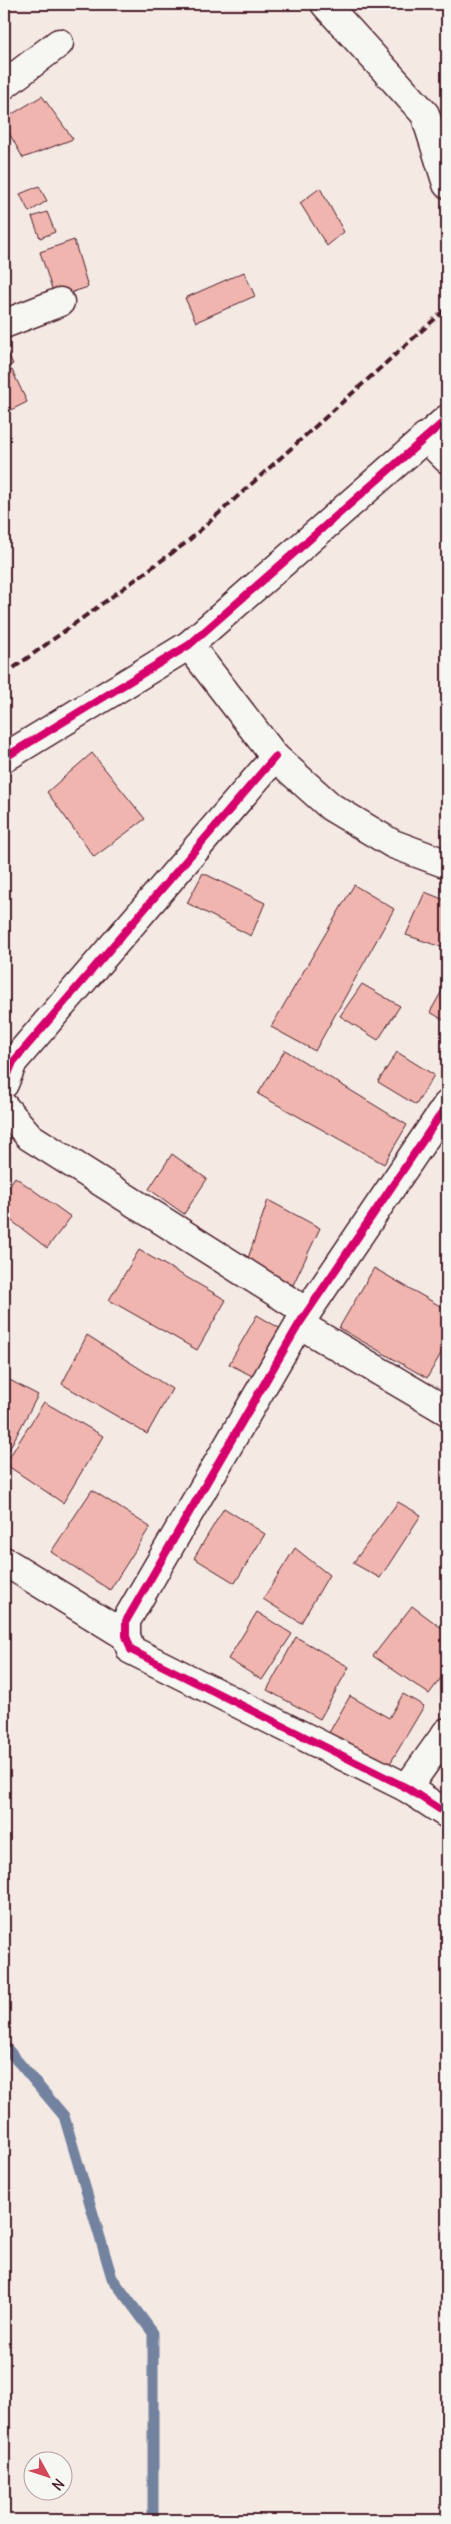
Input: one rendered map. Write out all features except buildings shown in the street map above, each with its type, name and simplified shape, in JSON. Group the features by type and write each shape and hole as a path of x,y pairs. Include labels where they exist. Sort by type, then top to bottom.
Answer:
{"street":[{"path":"325,4 425,114 447,184"},
{"path":"4,85 58,43"},
{"path":"4,324 60,302"},
{"path":"4,758 189,644 447,419"},
{"path":"425,437 447,459"},
{"path":"189,644 275,757 331,807 393,844 447,864"},
{"path":"4,1084 14,1062 275,757"},
{"path":"447,1105 303,1318 126,1621 126,1636 132,1650 407,1788 447,1814"},
{"path":"4,1107 30,1137 303,1318 446,1407"},
{"path":"4,1561 126,1636"},
{"path":"407,1788 447,1732"}],"waterway":[{"path":"4,2045 64,2116 112,2278 153,2333 153,2520"}],"railway":[{"path":"4,675 187,542 447,308"}],"cycle path":[{"path":"4,758 189,645 447,419"},
{"path":"4,1084 13,1062 275,757"},
{"path":"447,1105 299,1324 126,1621 126,1636 131,1650 407,1788 447,1814"}]}
